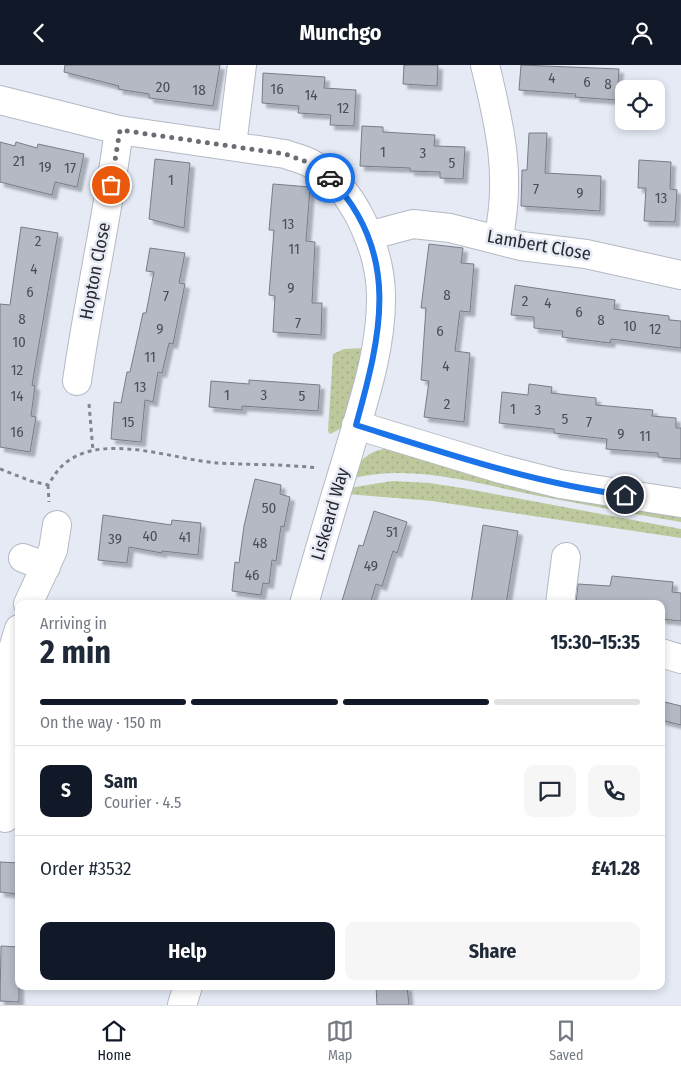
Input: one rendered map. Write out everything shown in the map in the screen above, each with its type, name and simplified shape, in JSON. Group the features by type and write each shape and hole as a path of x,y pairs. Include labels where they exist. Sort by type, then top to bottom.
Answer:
{"street":[{"path":"232,145 242,65"},
{"path":"485,65 502,134 505,169 505,203 498,239"},
{"name":"Liskeard Way","path":"0,100 120,130 285,154 310,163 327,175 359,213 368,235 381,293 380,317 370,371 356,425 305,600"},
{"name":"Hopton Close","path":"77,381 92,278 103,230 120,130"},
{"name":"Lambert Close","path":"368,235 413,224 450,228 520,246 586,254 681,275"},
{"path":"356,425 545,481 606,493 681,503"},
{"path":"29,600 34,563 53,550 57,525"},
{"path":"561,600 566,557"},
{"path":"8,818 2,717 10,659 15,642"},
{"path":"665,654 681,659"},
{"path":"182,1005 187,990"}],"path":[{"path":"77,381 96,385 89,404 93,451"},
{"path":"0,469 31,481 48,485 68,461 93,451 137,451 217,463 278,464 320,468 341,478"}],"green space":[{"path":"364,348 342,428 330,434 328,431 333,354 344,349"},
{"path":"393,448 681,512 681,522 442,476 396,473 350,479 357,466 366,456 378,450"},
{"path":"392,481 430,483 468,489 681,529 681,538 432,501 347,494 349,488"}],"building":[{"path":"65,65 220,65 213,106 149,98 149,94 118,89 119,86 64,72"},
{"path":"404,65 438,65 437,86 403,84"},
{"path":"521,65 619,69 618,80 615,80 615,100 575,97 576,94 519,90"},
{"path":"263,73 325,77 324,88 356,90 354,126 330,125 331,115 298,113 299,106 262,103"},
{"path":"362,126 383,127 383,132 435,135 434,146 465,147 463,179 440,178 440,172 410,171 410,168 360,166"},
{"path":"529,133 547,133 545,173 601,176 600,211 521,206 522,170 527,170"},
{"path":"0,142 15,146 16,142 37,148 38,144 84,154 77,187 55,182 52,195 0,182"},
{"path":"155,159 190,163 184,228 149,219"},
{"path":"639,160 671,162 670,189 677,190 675,222 644,221 646,188 638,188"},
{"path":"273,184 310,187 306,241 315,242 312,303 322,303 321,335 273,332 275,296 269,295 274,230 269,230"},
{"path":"21,227 58,233 32,385 35,386 31,416 36,417 30,452 0,447 0,304 10,305"},
{"path":"429,244 463,248 461,263 474,264 470,312 460,311 455,351 470,353 464,422 424,417 429,381 421,380 426,308 421,308"},
{"path":"150,248 185,253 179,283 185,284 173,344 169,343 162,373 158,372 153,402 145,400 141,442 111,439 114,402 121,403 127,372 130,372 143,313 146,313 154,272 146,271"},
{"path":"515,285 615,300 614,309 669,316 669,320 681,321 681,348 611,339 610,343 562,337 563,331 534,328 534,317 511,315"},
{"path":"249,380 320,385 318,411 242,406 242,410 209,407 211,381 249,384"},
{"path":"529,384 552,387 551,393 596,398 596,405 653,410 652,416 676,418 676,428 681,428 681,459 658,457 658,453 606,449 607,439 554,433 554,429 499,423 502,392 528,395"},
{"path":"255,479 281,485 280,494 290,497 284,527 281,526 276,561 272,560 269,584 263,583 261,595 232,591 235,562 239,563 244,526"},
{"path":"374,511 407,522 397,553 393,551 382,586 376,584 371,600 342,600 359,545 363,546"},
{"path":"103,515 171,525 172,520 201,523 198,555 162,551 162,553 129,547 127,563 98,560"},
{"path":"483,525 518,531 507,600 472,600"},
{"path":"612,576 673,582 672,592 681,593 681,621 665,619 665,600 576,600 578,584 610,586"},
{"path":"665,702 681,706 681,725 665,721"},
{"path":"0,862 15,863 15,894 0,892"},
{"path":"1,946 15,947 15,990 19,990 19,1002 0,1001"},
{"path":"376,990 407,990 409,1005 377,1005"}],"way so far":[{"path":"111,185 120,130 285,154 310,163 330,178"}],"route":[{"path":"330,178 359,213 368,235 381,293 377,339 364,399 356,425 501,469 560,484 625,495"}]}
